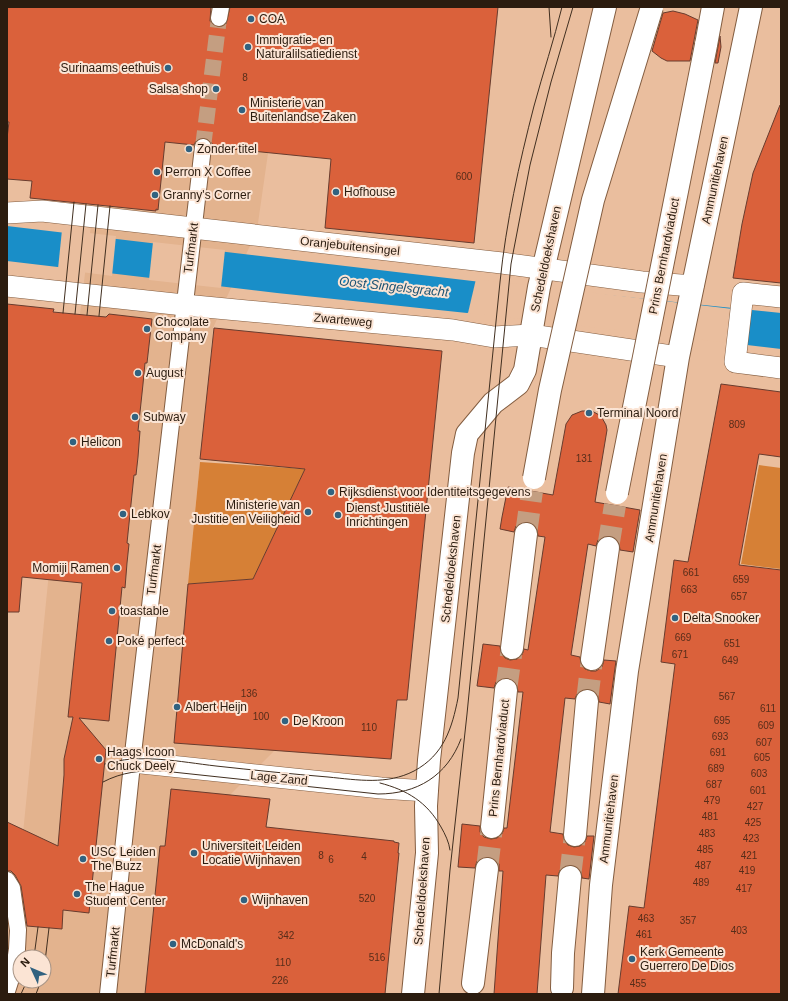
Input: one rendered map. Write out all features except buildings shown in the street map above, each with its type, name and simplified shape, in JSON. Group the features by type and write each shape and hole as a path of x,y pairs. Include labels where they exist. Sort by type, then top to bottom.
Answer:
{"street":[{"name":"Schedeldoekshaven","path":"413,994 426,853 429,760 463,453 467,434 486,410 498,398 518,384 525,370 541,277 605,7"},
{"path":"533,485 550,390 593,200 652,7"},
{"name":"Prins Bernhardviaduct","path":"616,499 713,7"},
{"name":"Ammunitiehaven","path":"593,994 601,885 627,671 681,347 751,7"},
{"name":"Turfmarkt","path":"108,994 132,762 203,147"},
{"name":"Oranjebuitensingel","path":"7,213 42,212 192,237 541,277 595,276 642,282 691,295"},
{"name":"Zwarteweg","path":"7,286 184,305 453,330 494,337 532,327 681,347"},
{"path":"781,297 742,301 736,353 781,368"},
{"path":"512,648 526,534"},
{"path":"592,658 608,548"},
{"name":"Prins Bernhardviaduct","path":"492,827 506,690"},
{"path":"575,835 587,701"},
{"name":"Lage Zand","path":"132,762 381,788 427,791"},
{"path":"473,983 487,869"},
{"path":"562,988 563,953 570,877"},
{"path":"7,880 12,888 18,930 14,969 7,991"}],"shaded area":[{"path":"118,7 289,7 257,230 213,328 187,594 290,605 274,751 222,803 198,994 7,994 53,532"},
{"path":"200,462 305,469 253,579 188,584"},
{"path":"759,465 781,468 781,569 741,564"}],"water":[{"name":"Oost Singelsgracht","path":"7,226 481,282 781,313 781,349 747,345 743,342 472,312 467,313 277,293 7,261"}],"pier":[{"path":"62,230 116,236 112,276 58,269"},
{"path":"153,242 225,250 221,288 149,280"},
{"path":"476,279 750,311 747,345 468,313"}],"tunnel":[{"path":"203,147 219,18"},
{"path":"526,534 532,491"},
{"path":"608,548 615,505"},
{"path":"506,690 512,648"},
{"path":"587,701 592,659"},
{"path":"487,869 492,827"},
{"path":"570,877 575,835"}],"tram line":[{"path":"549,7 551,37"},
{"path":"105,764 132,759 160,759 350,779 383,780 414,771 433,757 440,749 453,720 458,698 500,282 506,238 528,128 562,7"},
{"path":"439,994 450,870 467,714 511,264 530,165 551,82 573,7"},
{"path":"63,313 74,202"},
{"path":"75,314 86,204"},
{"path":"87,315 98,205"},
{"path":"99,316 110,206"},
{"path":"103,782 132,772 163,771 378,794 392,793 405,791 418,786 439,773 448,763 461,739"},
{"path":"380,783 399,789 423,804 441,827 447,838 450,850"},
{"path":"35,949 38,927"},
{"path":"46,949 49,928"},
{"path":"21,994 23,989"},
{"path":"36,994 38,989"}],"place":[{"name":"COA","path":"251,19"},
{"name":"Immigratie- en Naturalilsatiedienst","path":"248,47"},
{"name":"Surinaams eethuis","path":"168,68"},
{"name":"Salsa shop","path":"216,89"},
{"name":"Ministerie van Buitenlandse Zaken","path":"242,110"},
{"name":"Zonder titel","path":"189,149"},
{"name":"Perron X Coffee","path":"157,172"},
{"name":"Hofhouse","path":"336,192"},
{"name":"Granny's Corner","path":"155,195"},
{"name":"Chocolate Company","path":"147,329"},
{"name":"August","path":"138,373"},
{"name":"Terminal Noord","path":"589,413"},
{"name":"Subway","path":"135,417"},
{"name":"Helicon","path":"73,442"},
{"name":"Rijksdienst voor Identiteitsgegevens","path":"331,492"},
{"name":"Ministerie van Justitie en Veiligheid","path":"308,512"},
{"name":"Lebkov","path":"123,514"},
{"name":"Dienst Justitiële Inrichtingen","path":"338,515"},
{"name":"Momiji Ramen","path":"117,568"},
{"name":"toastable","path":"112,611"},
{"name":"Delta Snooker","path":"675,618"},
{"name":"Poké perfect","path":"109,641"},
{"name":"Albert Heijn","path":"177,707"},
{"name":"De Kroon","path":"285,721"},
{"name":"Haags Icoon Chuck Deely","path":"99,759"},
{"name":"Universiteit Leiden Locatie Wijnhaven","path":"194,853"},
{"name":"USC Leiden The Buzz","path":"83,859"},
{"name":"The Hague Student Center","path":"77,894"},
{"name":"Wijnhaven","path":"244,900"},
{"name":"McDonald's","path":"173,944"},
{"name":"Kerk Gemeente Guerrero De Dios","path":"632,959"}]}
